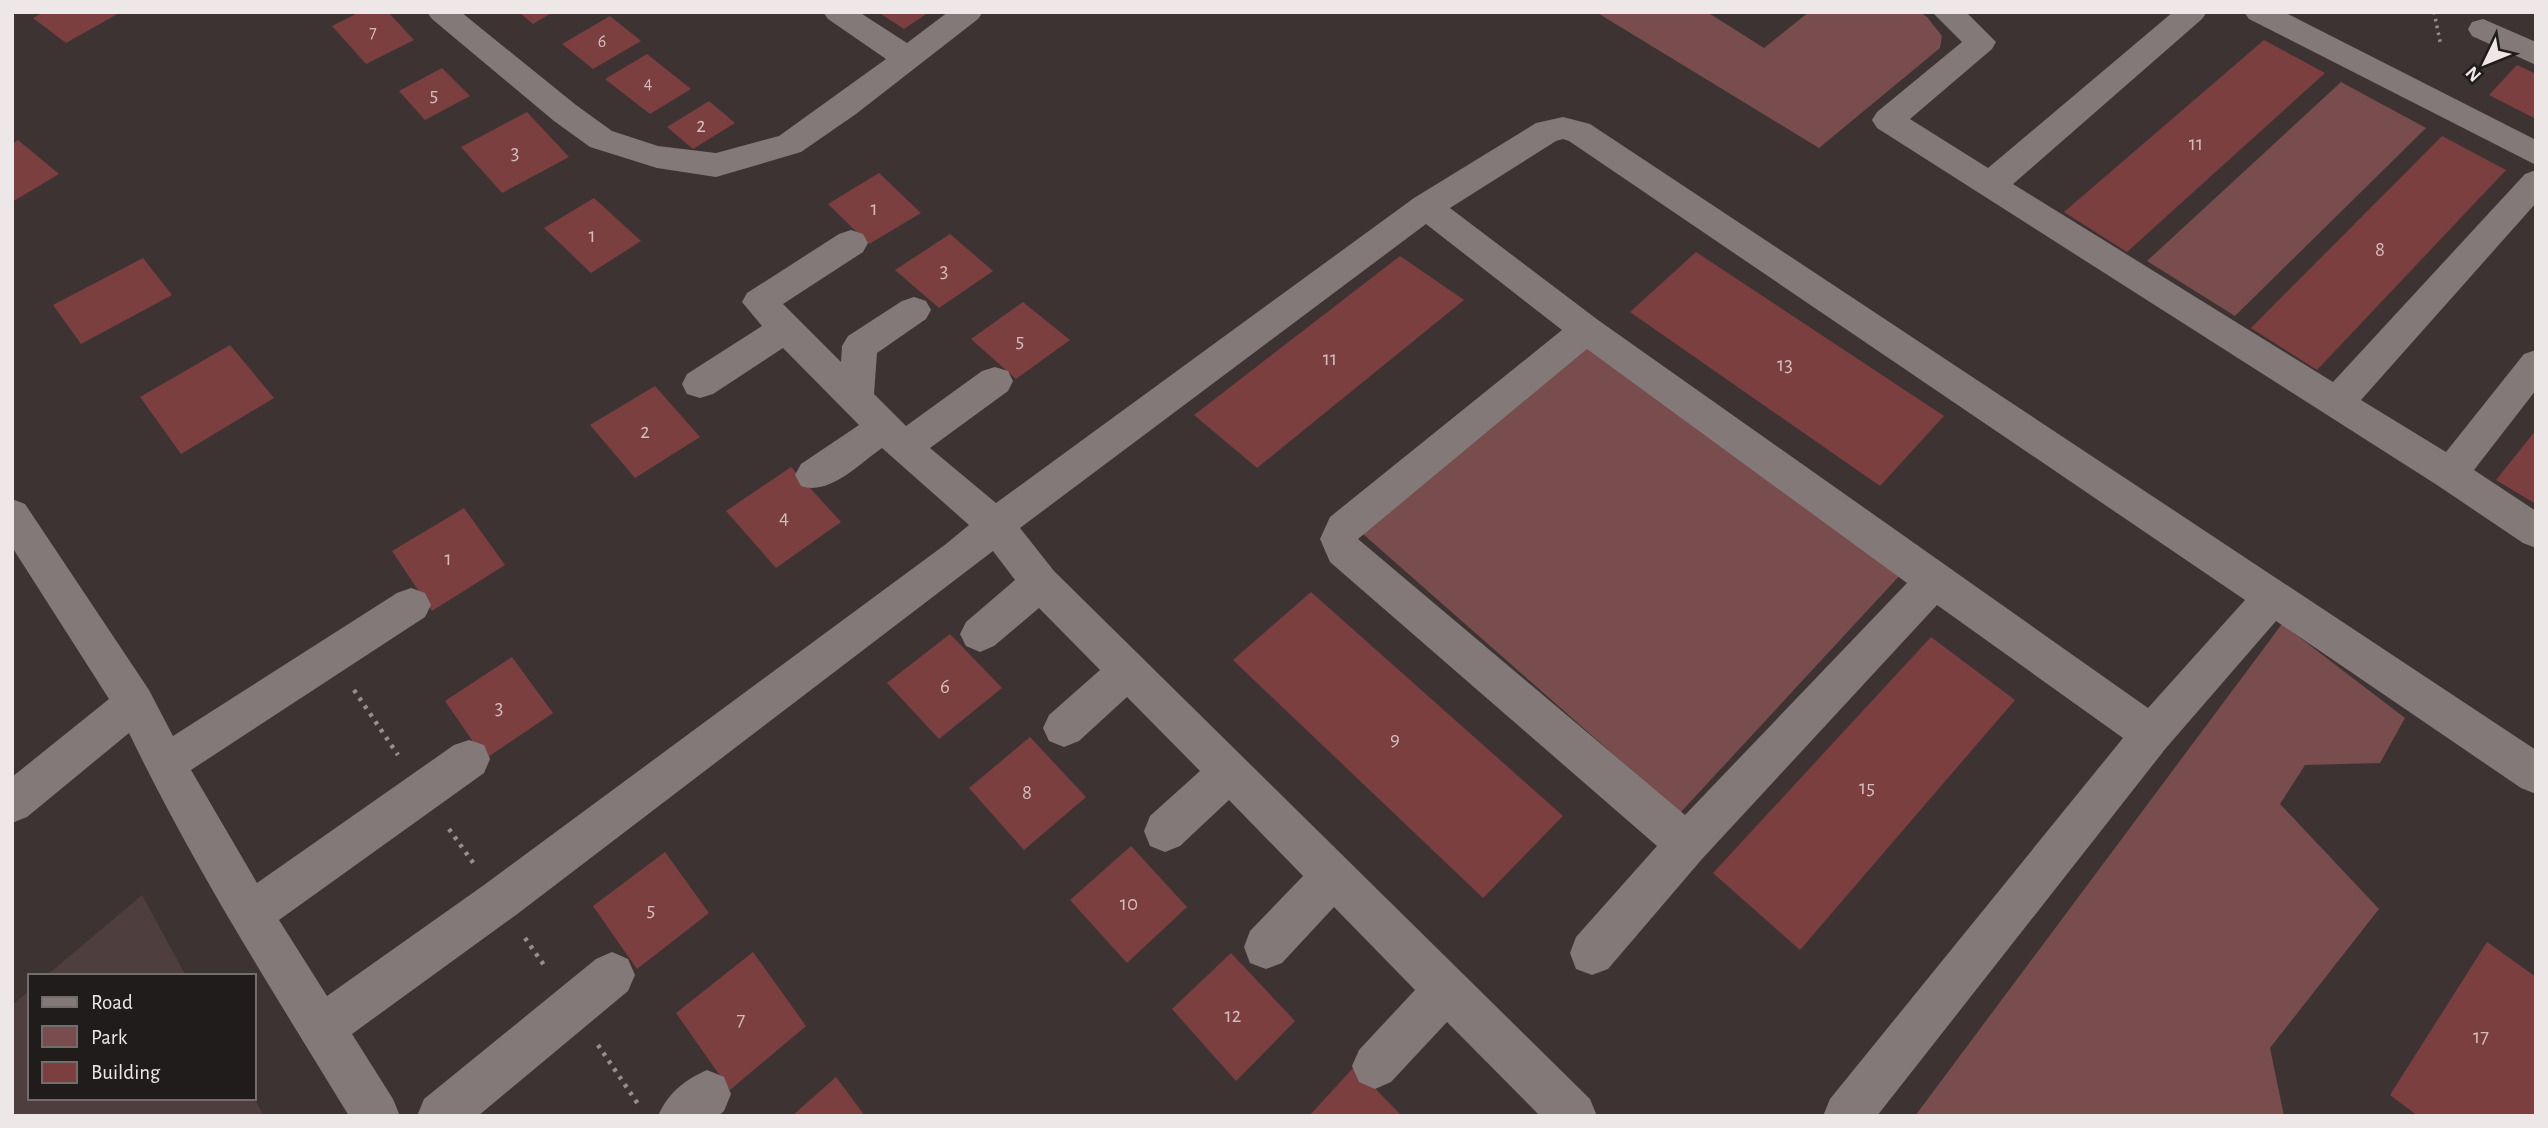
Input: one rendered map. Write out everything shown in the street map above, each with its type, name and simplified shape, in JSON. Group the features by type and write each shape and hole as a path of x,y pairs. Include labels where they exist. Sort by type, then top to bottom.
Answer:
{"street":[{"path":"442,12 565,113 601,139 657,157 716,165 790,144 845,106 968,12"},
{"path":"838,12 906,58"},
{"path":"1947,12 1981,42 1888,120 2450,474 2536,532"},
{"path":"1990,185 2192,12"},
{"path":"2259,12 2536,154"},
{"path":"2483,29 2536,55"},
{"path":"323,1027 522,884 960,556 995,525 1426,207 1547,131 1563,128 1579,132 2536,774"},
{"path":"2336,403 2536,182"},
{"path":"1426,207 1586,330 2151,734"},
{"path":"700,384 851,243"},
{"path":"881,424 860,346 915,310"},
{"path":"772,315 881,424 995,525 1040,583 1573,1116"},
{"path":"1586,330 1343,528 1339,539 1343,550 1687,844"},
{"path":"2450,474 2536,364"},
{"path":"814,475 881,424 940,424 995,381"},
{"path":"12,515 135,703 165,764 250,914 323,1027 376,1116"},
{"path":"1592,953 1687,844 1934,581"},
{"path":"980,634 1040,583"},
{"path":"1847,1116 2151,734 2272,598"},
{"path":"165,764 411,605"},
{"path":"1064,728 1128,670"},
{"path":"12,803 135,703"},
{"path":"250,914 469,759"},
{"path":"1165,831 1229,772"},
{"path":"1266,947 1333,876"},
{"path":"441,1116 612,975"},
{"path":"1375,1066 1446,990"}],"path":[{"path":"2434,12 2441,46"}],"shaded area":[{"path":"142,895 185,974 48,974"},
{"path":"28,992 28,1100 255,1100 264,1116 12,1116 12,1005"}],"green space":[{"path":"1596,12 1707,12 1764,48 1809,12 1920,12 1942,36 1940,48 1819,148"},
{"path":"2341,82 2426,128 2235,316 2147,261"},
{"path":"1589,347 1902,573 1680,813 1363,534"},
{"path":"2282,624 2405,718 2380,763 2305,765 2280,804 2379,909 2270,1048 2284,1116 1915,1116"}],"building":[{"path":"44,12 121,12 66,43 33,18"},
{"path":"360,12 388,12 414,40 366,64 332,26"},
{"path":"519,12 553,12 533,24"},
{"path":"878,12 929,12 904,29"},
{"path":"610,16 641,41 593,69 562,44"},
{"path":"2264,40 2325,73 2127,252 2064,212"},
{"path":"647,54 691,89 650,114 605,79"},
{"path":"2517,65 2536,74 2536,119 2489,95"},
{"path":"442,68 470,96 425,120 399,91"},
{"path":"709,101 735,123 693,149 667,127"},
{"path":"527,112 569,157 502,193 461,147"},
{"path":"2442,136 2506,170 2317,370 2251,328"},
{"path":"18,140 59,174 12,202 12,144"},
{"path":"879,173 921,213 869,244 828,204"},
{"path":"594,198 641,241 591,273 544,228"},
{"path":"950,234 993,271 939,308 895,270"},
{"path":"1696,252 1944,416 1880,486 1630,312"},
{"path":"1400,256 1464,300 1257,468 1194,415"},
{"path":"143,258 172,295 81,344 53,305"},
{"path":"1023,302 1070,340 1016,379 971,339"},
{"path":"230,345 274,398 181,454 140,397"},
{"path":"655,386 700,437 635,478 590,425"},
{"path":"2536,430 2536,504 2496,480"},
{"path":"791,467 841,522 776,568 726,511"},
{"path":"464,508 505,565 432,611 392,551"},
{"path":"1311,592 1563,816 1483,898 1233,660"},
{"path":"950,634 1002,688 939,739 887,683"},
{"path":"1931,637 2015,700 1800,950 1713,873"},
{"path":"512,657 553,713 485,759 445,701"},
{"path":"1030,737 1086,797 1024,850 969,788"},
{"path":"1131,846 1187,907 1127,963 1070,900"},
{"path":"665,852 709,913 637,969 593,906"},
{"path":"2487,942 2536,977 2536,1116 2418,1116 2390,1095"},
{"path":"753,952 806,1026 730,1090 676,1013"},
{"path":"1231,953 1295,1021 1236,1081 1172,1009"},
{"path":"1354,1067 1402,1116 1309,1116"},
{"path":"836,1077 865,1116 792,1116"}]}
